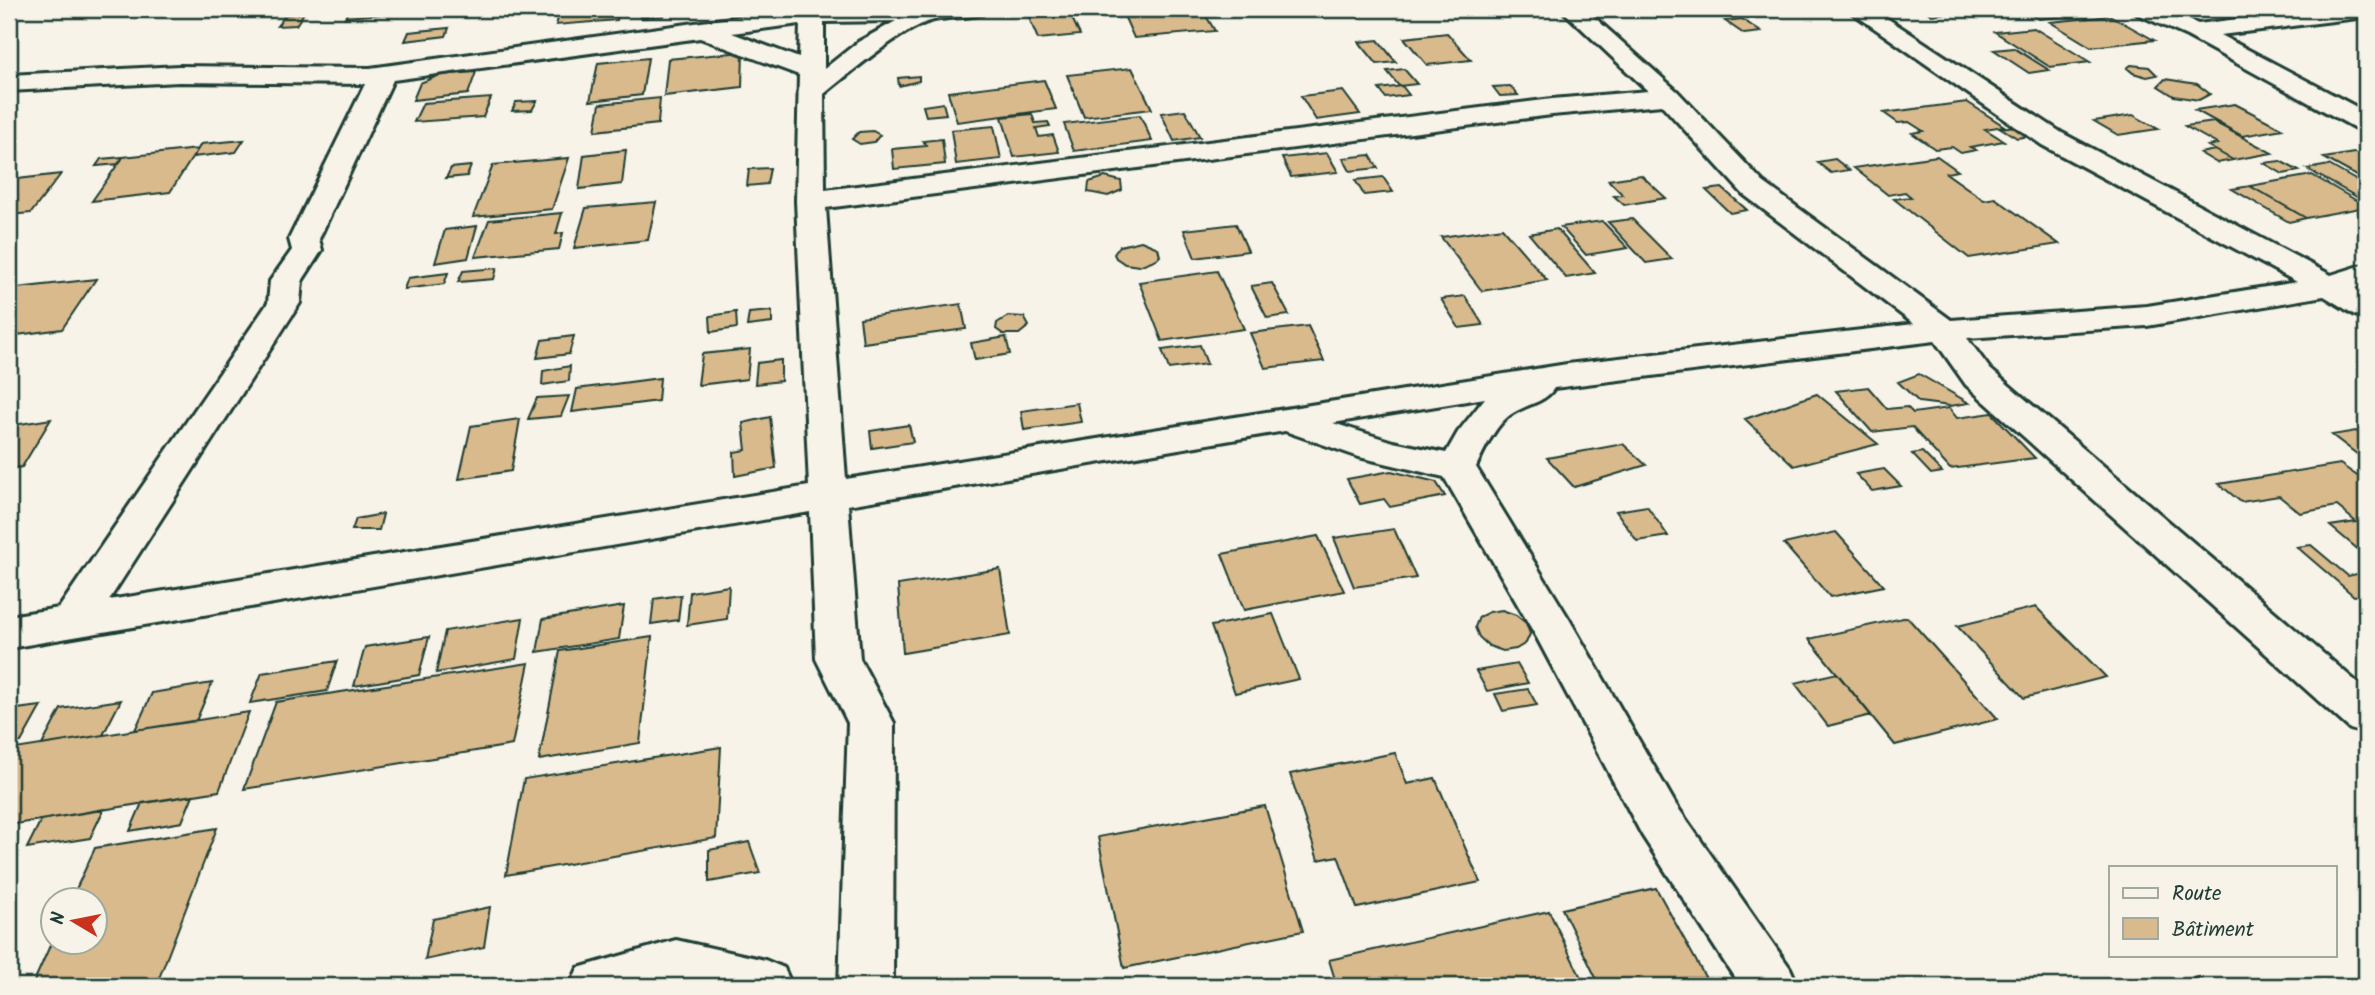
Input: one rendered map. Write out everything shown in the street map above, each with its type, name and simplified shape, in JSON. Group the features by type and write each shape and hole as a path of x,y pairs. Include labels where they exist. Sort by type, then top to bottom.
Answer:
{"street":[{"path":"92,103 382,76 809,12 926,14 975,9"},
{"path":"1572,9 1669,97 1753,188 1944,330 1978,377 2366,716"},
{"path":"1858,9 2052,139 2329,286 2366,309"},
{"path":"2145,9 2195,31 2366,123"},
{"path":"2195,31 2366,10"},
{"path":"809,12 813,81 811,201 838,659 871,723 866,986"},
{"path":"813,81 926,14"},
{"path":"698,29 813,81"},
{"path":"9,83 180,74 382,76"},
{"path":"72,622 284,303 286,281 307,250 304,239 382,76"},
{"path":"811,201 1552,107 1669,97"},
{"path":"9,632 830,494 1567,375 1944,330 2147,316 2329,286 2366,273"},
{"path":"1457,467 1471,440 1498,406 1567,375"},
{"path":"1288,420 1412,461 1457,467"},
{"path":"1457,467 1554,630 1659,820 1771,986"},
{"path":"597,986 676,965 765,986"}],"building":[{"path":"350,9 448,9 345,17"},
{"path":"561,9 620,9 617,20 556,25"},
{"path":"642,9 666,9 664,16 640,18"},
{"path":"670,9 725,9 669,14"},
{"path":"1121,9 1159,9 1161,12 1202,9 1215,31 1134,38"},
{"path":"1923,9 1949,9 1955,12 1932,15"},
{"path":"2022,9 2086,9 2095,13 2039,19"},
{"path":"304,13 296,25 277,26 286,15"},
{"path":"1070,14 1080,35 1038,39 1029,18"},
{"path":"2111,16 2154,40 2091,47 2050,22"},
{"path":"1742,19 1761,32 1744,34 1725,21"},
{"path":"449,28 446,36 405,41 409,32"},
{"path":"2034,28 2090,62 2050,67 1995,32"},
{"path":"1447,33 1471,60 1427,65 1404,38"},
{"path":"1378,40 1396,62 1377,64 1359,42"},
{"path":"2014,48 2049,70 2029,73 1994,50"},
{"path":"743,52 742,87 664,96 668,59"},
{"path":"648,58 642,95 590,101 598,63"},
{"path":"2131,65 2149,67 2157,75 2147,77 2133,73 2127,68"},
{"path":"1132,68 1152,109 1084,117 1067,75"},
{"path":"1404,69 1417,84 1399,86 1387,71"},
{"path":"476,72 468,94 413,100 420,83 440,75"},
{"path":"919,76 919,81 899,86 898,78"},
{"path":"2165,79 2197,84 2210,94 2199,100 2174,96 2158,86"},
{"path":"1044,80 1056,109 957,122 948,92"},
{"path":"1402,86 1409,95 1386,98 1379,89"},
{"path":"1510,86 1518,95 1500,96 1493,87"},
{"path":"1343,91 1360,114 1316,120 1301,96"},
{"path":"491,98 483,117 414,122 423,103"},
{"path":"660,98 658,124 595,131 600,104"},
{"path":"537,101 532,110 512,111 516,102"},
{"path":"1967,102 2004,126 1985,129 2004,141 1970,147 1976,150 1961,153 1952,147 1935,149 1912,133 1923,131 1909,122 1898,123 1884,113"},
{"path":"943,103 946,114 926,116 923,106"},
{"path":"2235,104 2283,129 2242,136 2195,110"},
{"path":"1185,110 1200,137 1174,141 1161,113"},
{"path":"1032,114 1035,123 1048,122 1050,126 1036,128 1039,137 1053,135 1059,152 1014,157 1002,117"},
{"path":"1140,115 1152,141 1074,151 1064,124"},
{"path":"2133,115 2158,129 2118,135 2094,121"},
{"path":"2214,122 2272,153 2233,160 2208,146 2217,144 2185,126"},
{"path":"994,126 1001,159 956,164 951,130"},
{"path":"2014,126 2031,136 2017,138 2001,128"},
{"path":"873,131 880,135 874,142 860,144 852,139 859,132"},
{"path":"942,139 945,164 894,169 892,149 927,146 923,141"},
{"path":"244,140 236,152 193,157 201,144"},
{"path":"198,149 170,192 92,201 123,157"},
{"path":"626,150 622,184 579,189 584,155"},
{"path":"2215,150 2233,160 2217,163 2200,153"},
{"path":"2366,151 2366,181 2324,158"},
{"path":"1327,153 1338,172 1291,177 1282,158"},
{"path":"1370,155 1378,168 1350,171 1343,158"},
{"path":"1937,156 1958,171 1946,173 1984,200 1995,198 2059,244 1969,258 1894,199 1911,197 1905,192 1888,195 1854,168"},
{"path":"123,157 119,164 96,166 101,159"},
{"path":"569,158 552,209 473,217 493,165"},
{"path":"1835,159 1849,170 1831,173 1817,162"},
{"path":"2280,161 2299,171 2283,174 2264,163"},
{"path":"2329,165 2366,186 2366,202 2307,169"},
{"path":"471,166 467,176 446,178 451,168"},
{"path":"770,168 767,184 747,186 749,169"},
{"path":"61,174 31,213 9,215 9,180"},
{"path":"1641,175 1666,198 1624,205 1614,196 1623,195 1608,180"},
{"path":"2312,175 2366,207 2306,218 2250,186"},
{"path":"1105,177 1121,181 1122,190 1108,196 1088,192 1089,182"},
{"path":"1383,177 1393,192 1364,195 1355,180"},
{"path":"2250,186 2306,218 2289,222 2232,189"},
{"path":"1722,188 1747,210 1730,213 1706,190"},
{"path":"656,202 648,240 574,248 586,208"},
{"path":"562,213 556,234 563,233 559,249 475,257 489,220"},
{"path":"1632,219 1672,259 1646,263 1608,222"},
{"path":"1602,221 1628,248 1586,255 1561,227"},
{"path":"1236,224 1248,251 1195,258 1184,230"},
{"path":"477,226 468,258 435,263 445,230"},
{"path":"1502,228 1547,280 1482,291 1441,237"},
{"path":"1557,229 1595,273 1566,278 1529,234"},
{"path":"1141,241 1158,248 1160,256 1139,266 1125,264 1116,258 1114,254 1120,246"},
{"path":"497,268 494,279 458,282 463,271"},
{"path":"1217,271 1244,329 1162,341 1139,282"},
{"path":"448,273 444,284 404,289 408,278"},
{"path":"96,279 62,329 9,336 9,289"},
{"path":"1272,283 1289,315 1267,318 1251,286"},
{"path":"1465,296 1483,325 1459,328 1441,299"},
{"path":"961,304 966,329 863,343 860,318"},
{"path":"772,311 772,323 747,326 749,313"},
{"path":"736,312 737,328 711,332 710,316"},
{"path":"1008,316 1024,317 1029,326 1019,334 1003,334 996,329 997,323"},
{"path":"1308,326 1324,361 1265,368 1250,333"},
{"path":"574,336 569,354 537,358 542,340"},
{"path":"1006,337 1010,354 975,360 971,343"},
{"path":"1200,345 1207,364 1169,369 1162,350"},
{"path":"750,349 747,379 698,385 702,354"},
{"path":"781,360 781,381 755,384 757,363"},
{"path":"570,366 569,381 542,385 543,371"},
{"path":"1919,374 1969,403 1950,406 1919,402 1898,382"},
{"path":"660,378 658,401 572,412 577,389"},
{"path":"1868,387 1887,409 1907,407 1913,413 1949,408 1957,418 1992,413 2035,458 1950,469 1912,427 1872,432 1836,391"},
{"path":"1817,394 1878,444 1794,466 1745,419"},
{"path":"569,396 561,416 528,419 537,398"},
{"path":"1077,403 1081,422 1024,430 1021,411"},
{"path":"770,417 776,468 735,476 734,452 746,450 743,423"},
{"path":"51,419 22,467 9,469 9,432 14,425"},
{"path":"520,419 511,471 459,479 471,426"},
{"path":"909,425 913,442 872,448 870,431"},
{"path":"2356,431 2366,438 2366,461 2332,435"},
{"path":"1623,444 1646,465 1574,487 1547,458"},
{"path":"1922,452 1942,472 1931,474 1912,454"},
{"path":"2340,464 2366,482 2366,556 2330,526 2356,522 2337,506 2300,513 2279,496 2241,502 2219,484"},
{"path":"1884,469 1901,486 1872,491 1856,474"},
{"path":"1391,471 1436,482 1445,496 1390,507 1384,499 1360,504 1347,479"},
{"path":"1647,506 1668,536 1637,541 1616,511"},
{"path":"383,514 379,530 352,530 356,519"},
{"path":"1394,529 1416,578 1354,587 1334,538"},
{"path":"1836,532 1884,586 1830,597 1784,544"},
{"path":"1318,536 1344,591 1244,610 1222,554"},
{"path":"2311,545 2348,576 2366,572 2366,594 2354,596 2297,547"},
{"path":"1000,569 1010,635 903,653 898,585"},
{"path":"729,586 727,619 687,625 690,592"},
{"path":"681,595 678,620 651,624 654,599"},
{"path":"624,606 619,639 537,652 543,619"},
{"path":"2036,607 2106,677 2024,698 1957,626"},
{"path":"1502,610 1516,615 1526,623 1530,634 1526,643 1516,649 1503,651 1489,646 1479,637 1475,627 1479,617"},
{"path":"1273,614 1299,679 1235,693 1211,626"},
{"path":"1907,617 1998,719 1895,745 1809,639"},
{"path":"523,618 516,659 436,673 445,631"},
{"path":"429,637 419,675 354,686 365,647"},
{"path":"652,637 640,743 539,760 560,651"},
{"path":"337,661 327,691 250,703 262,673"},
{"path":"529,663 512,745 244,789 276,702"},
{"path":"1517,664 1528,683 1487,691 1476,671"},
{"path":"1837,673 1871,715 1828,726 1795,683"},
{"path":"212,683 196,721 135,730 152,693"},
{"path":"1528,689 1537,705 1503,711 1495,694"},
{"path":"121,700 103,735 42,745 61,709"},
{"path":"41,706 21,742 9,744 9,710"},
{"path":"249,712 219,791 9,825 9,750"},
{"path":"721,747 716,838 506,875 524,779"},
{"path":"1395,753 1407,784 1435,778 1480,882 1357,908 1338,856 1318,860 1290,774"},
{"path":"193,795 182,822 130,831 142,803"},
{"path":"1265,806 1303,931 1124,968 1098,837"},
{"path":"104,809 90,838 27,848 41,820"},
{"path":"217,828 156,986 32,986 45,956 108,956 108,886 77,886 95,848"},
{"path":"749,842 760,873 709,882 709,850"},
{"path":"1656,888 1710,986 1600,986 1562,909"},
{"path":"490,907 484,947 425,960 433,919"},
{"path":"1549,911 1585,986 1337,986 1329,960"},
{"path":"2199,977 2207,986 2167,986"}]}
